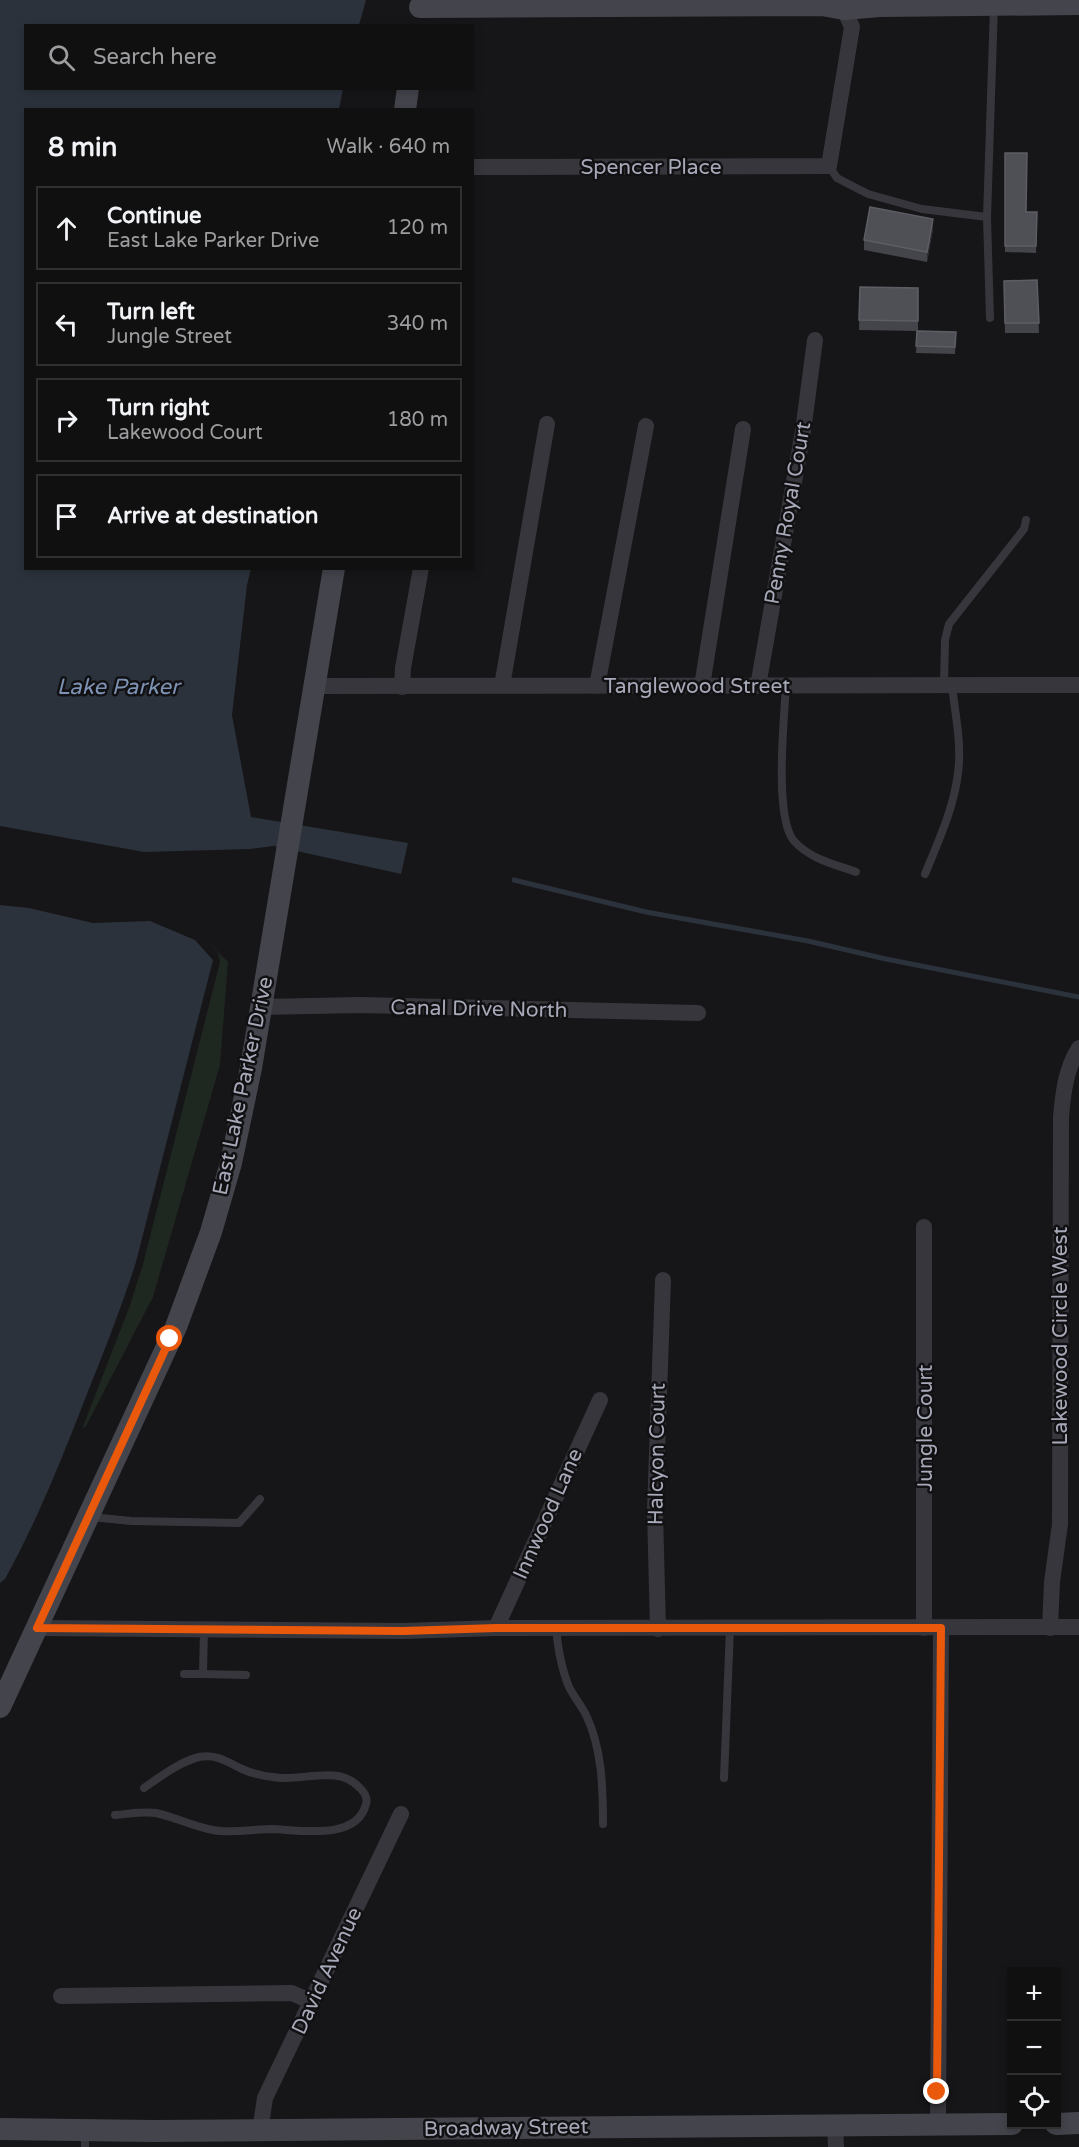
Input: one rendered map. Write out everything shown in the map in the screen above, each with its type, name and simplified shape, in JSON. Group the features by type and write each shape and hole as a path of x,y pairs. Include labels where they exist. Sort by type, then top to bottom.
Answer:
{"street":[{"path":"419,11 837,4 1079,4"},
{"path":"829,166 852,27 837,4"},
{"path":"405,108 408,90"},
{"name":"Spencer Place","path":"474,167 829,166"},
{"name":"Penny Royal Court","path":"758,686 803,431 815,340"},
{"path":"502,687 547,424"},
{"path":"597,686 646,426"},
{"path":"702,686 743,429"},
{"name":"East Lake Parker Drive","path":"0,1707 176,1328 212,1232 238,1132 261,1007 334,570"},
{"path":"402,687 403,668 421,570"},
{"name":"Tanglewood Street","path":"315,687 1079,684"},
{"name":"Canal Drive North","path":"261,1007 360,1005 698,1013"},
{"name":"Lakewood Circle West","path":"1050,1628 1052,1582 1060,1524 1061,1117 1063,1092 1070,1065 1079,1048"},
{"name":"Jungle Court","path":"924,1227 933,1628 938,2124"},
{"name":"Halcyon Court","path":"658,1629 655,1511 663,1280"},
{"name":"Innwood Lane","path":"496,1628 600,1400"},
{"path":"37,1628 403,1631 496,1628 1079,1627"},
{"name":"David Avenue","path":"260,2131 265,2098 401,1814"},
{"path":"61,1996 292,1992 312,2002"},
{"path":"1061,2124 1079,2123"},
{"path":"835,2124 836,2147"},
{"name":"Broadway Street","path":"0,2129 85,2138 260,2131 1007,2124"}],"lane":[{"path":"990,318 987,217 994,5"},
{"path":"829,166 837,178 868,194 922,209 987,217"},
{"path":"925,874 951,804 958,772 958,725 948,685 945,640 949,624 1024,529 1026,520"},
{"path":"786,686 783,753 787,827 791,837 803,850 815,857 856,872"},
{"path":"88,1517 131,1521 238,1523 260,1499"},
{"path":"556,1628 562,1668 586,1715 592,1733 603,1787 603,1824"},
{"path":"724,1778 730,1628"},
{"path":"203,1674 204,1630"},
{"path":"184,1674 246,1675"},
{"path":"115,1815 156,1813 215,1831 272,1829 320,1832 341,1828 355,1821 365,1808 367,1799 354,1781 341,1776 276,1778 242,1769 215,1757 199,1758 170,1770 144,1788"}],"shaded area":[{"path":"205,939 228,962 220,1065 153,1297 86,1426 82,1429 130,1305 143,1264 220,962 218,953"}],"water":[{"name":"Lake Parker","path":"0,0 366,0 359,24 24,24 24,90 343,90 339,108 24,108 24,570 251,570 232,715 251,817 408,843 401,874 274,846 250,849 144,852 0,826"},
{"path":"0,905 29,908 93,923 150,921 195,940 213,960 130,1280 48,1490 17,1557 5,1579 0,1583"}],"building":[{"path":"1005,153 1027,153 1026,212 1037,212 1036,246 1005,246"},
{"path":"870,207 933,219 927,252 864,240"},
{"path":"1037,280 1039,323 1005,323 1004,281"},
{"path":"860,287 918,288 918,321 859,320"},
{"path":"917,331 956,332 955,347 916,346"}],"waterway":[{"path":"514,880 646,912 808,941 886,959 1079,997"}],"route":[{"path":"170,1339 37,1628 403,1631 496,1628 941,1628 937,2092"}]}
